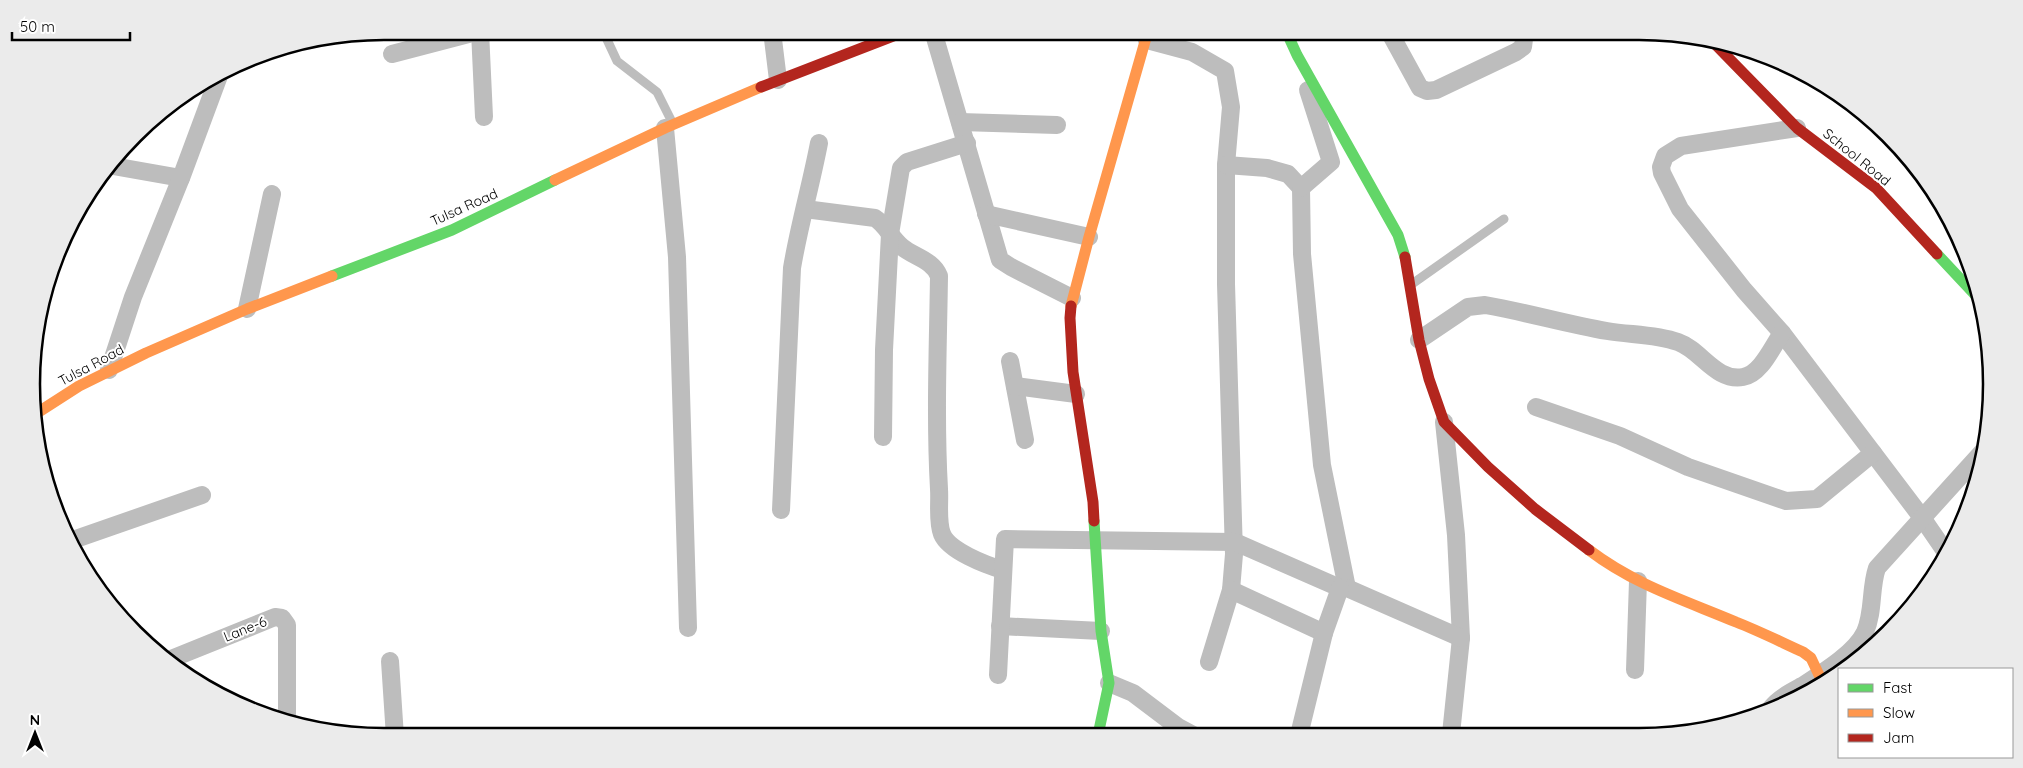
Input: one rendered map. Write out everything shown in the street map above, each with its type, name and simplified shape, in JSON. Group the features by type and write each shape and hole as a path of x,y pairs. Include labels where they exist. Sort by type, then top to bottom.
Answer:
{"street":[{"path":"392,54 446,40"},
{"path":"480,40 484,117"},
{"path":"773,40 778,80"},
{"name":"Tulsa Road","path":"41,410 79,386 109,370 247,309 452,230 669,127 778,80 882,40"},
{"path":"936,40 1000,260 1010,267 1072,298"},
{"path":"1099,728 1109,683 1101,631 1093,502 1070,344 1072,298 1146,40"},
{"path":"1160,40 1192,52 1225,71 1231,107 1226,165 1226,284 1235,542 1231,590 1209,662"},
{"path":"1290,40 1398,235 1403,250 1419,340 1429,379 1444,422 1456,534 1462,638 1452,728"},
{"path":"1394,40 1420,88 1427,91 1436,90 1516,52 1522,47 1523,40"},
{"name":"School Road","path":"1721,50 1797,128 1876,188 1969,288"},
{"path":"1297,55 1331,162 1302,188"},
{"path":"109,370 133,297 181,178 211,87"},
{"path":"960,122 1057,125"},
{"path":"669,127 677,257 688,628"},
{"path":"1797,128 1682,146 1672,150 1665,156 1661,167 1664,180 1680,209 1744,290 1782,333 1942,547"},
{"path":"781,510 792,268 819,143"},
{"path":"883,437 884,350 890,234 901,168 907,162 967,143"},
{"path":"1226,165 1267,168 1288,174 1302,188 1302,254 1322,465 1344,588 1324,633 1301,728"},
{"path":"117,167 181,178"},
{"path":"247,309 272,194"},
{"path":"805,209 875,218 882,223 904,249 931,264 936,270 939,276 938,464 939,516 942,534 952,546 985,565 1003,570"},
{"path":"986,214 1089,237"},
{"path":"1419,340 1468,307 1484,305 1607,331 1660,336 1687,346 1722,374 1732,378 1744,377 1758,368 1782,333"},
{"path":"1010,361 1025,440"},
{"path":"1015,386 1076,394"},
{"path":"1536,407 1620,436 1688,467 1786,501 1817,499 1873,453"},
{"path":"1444,422 1488,467 1535,509 1608,564 1638,581 1804,652 1811,658 1819,675"},
{"path":"1784,696 1819,675 1858,644 1866,630 1877,568 1974,462"},
{"path":"77,539 202,495"},
{"path":"998,675 1005,540 1235,542 1462,638"},
{"path":"1635,670 1638,581"},
{"path":"1231,590 1324,633"},
{"name":"Lane-6","path":"175,657 275,617 282,618 286,625 287,714"},
{"path":"1000,626 1101,631"},
{"path":"390,661 394,728"},
{"path":"1109,683 1133,693 1180,728"}],"lane":[{"path":"607,40 617,61 658,92 669,127"},
{"path":"1410,286 1504,219"}],"traffic: fast":[{"path":"1290,40 1398,235 1405,257"},
{"path":"332,276 452,230 555,180"},
{"path":"1937,254 1969,288"},
{"path":"1094,521 1101,631 1109,683 1099,728"}],"traffic: slow":[{"path":"1071,306 1145,40"},
{"path":"555,180 665,128 761,87"},
{"path":"41,410 79,386 146,353 247,309 332,276"},
{"path":"1589,550 1624,573 1642,582 1803,652 1811,658 1819,675"}],"traffic: jam":[{"path":"761,87 883,40"},
{"path":"1721,50 1797,128 1876,188 1937,254"},
{"path":"1405,257 1419,340 1429,379 1444,422 1488,467 1535,509 1589,550"},
{"path":"1071,306 1073,372 1093,502 1094,521"}]}
